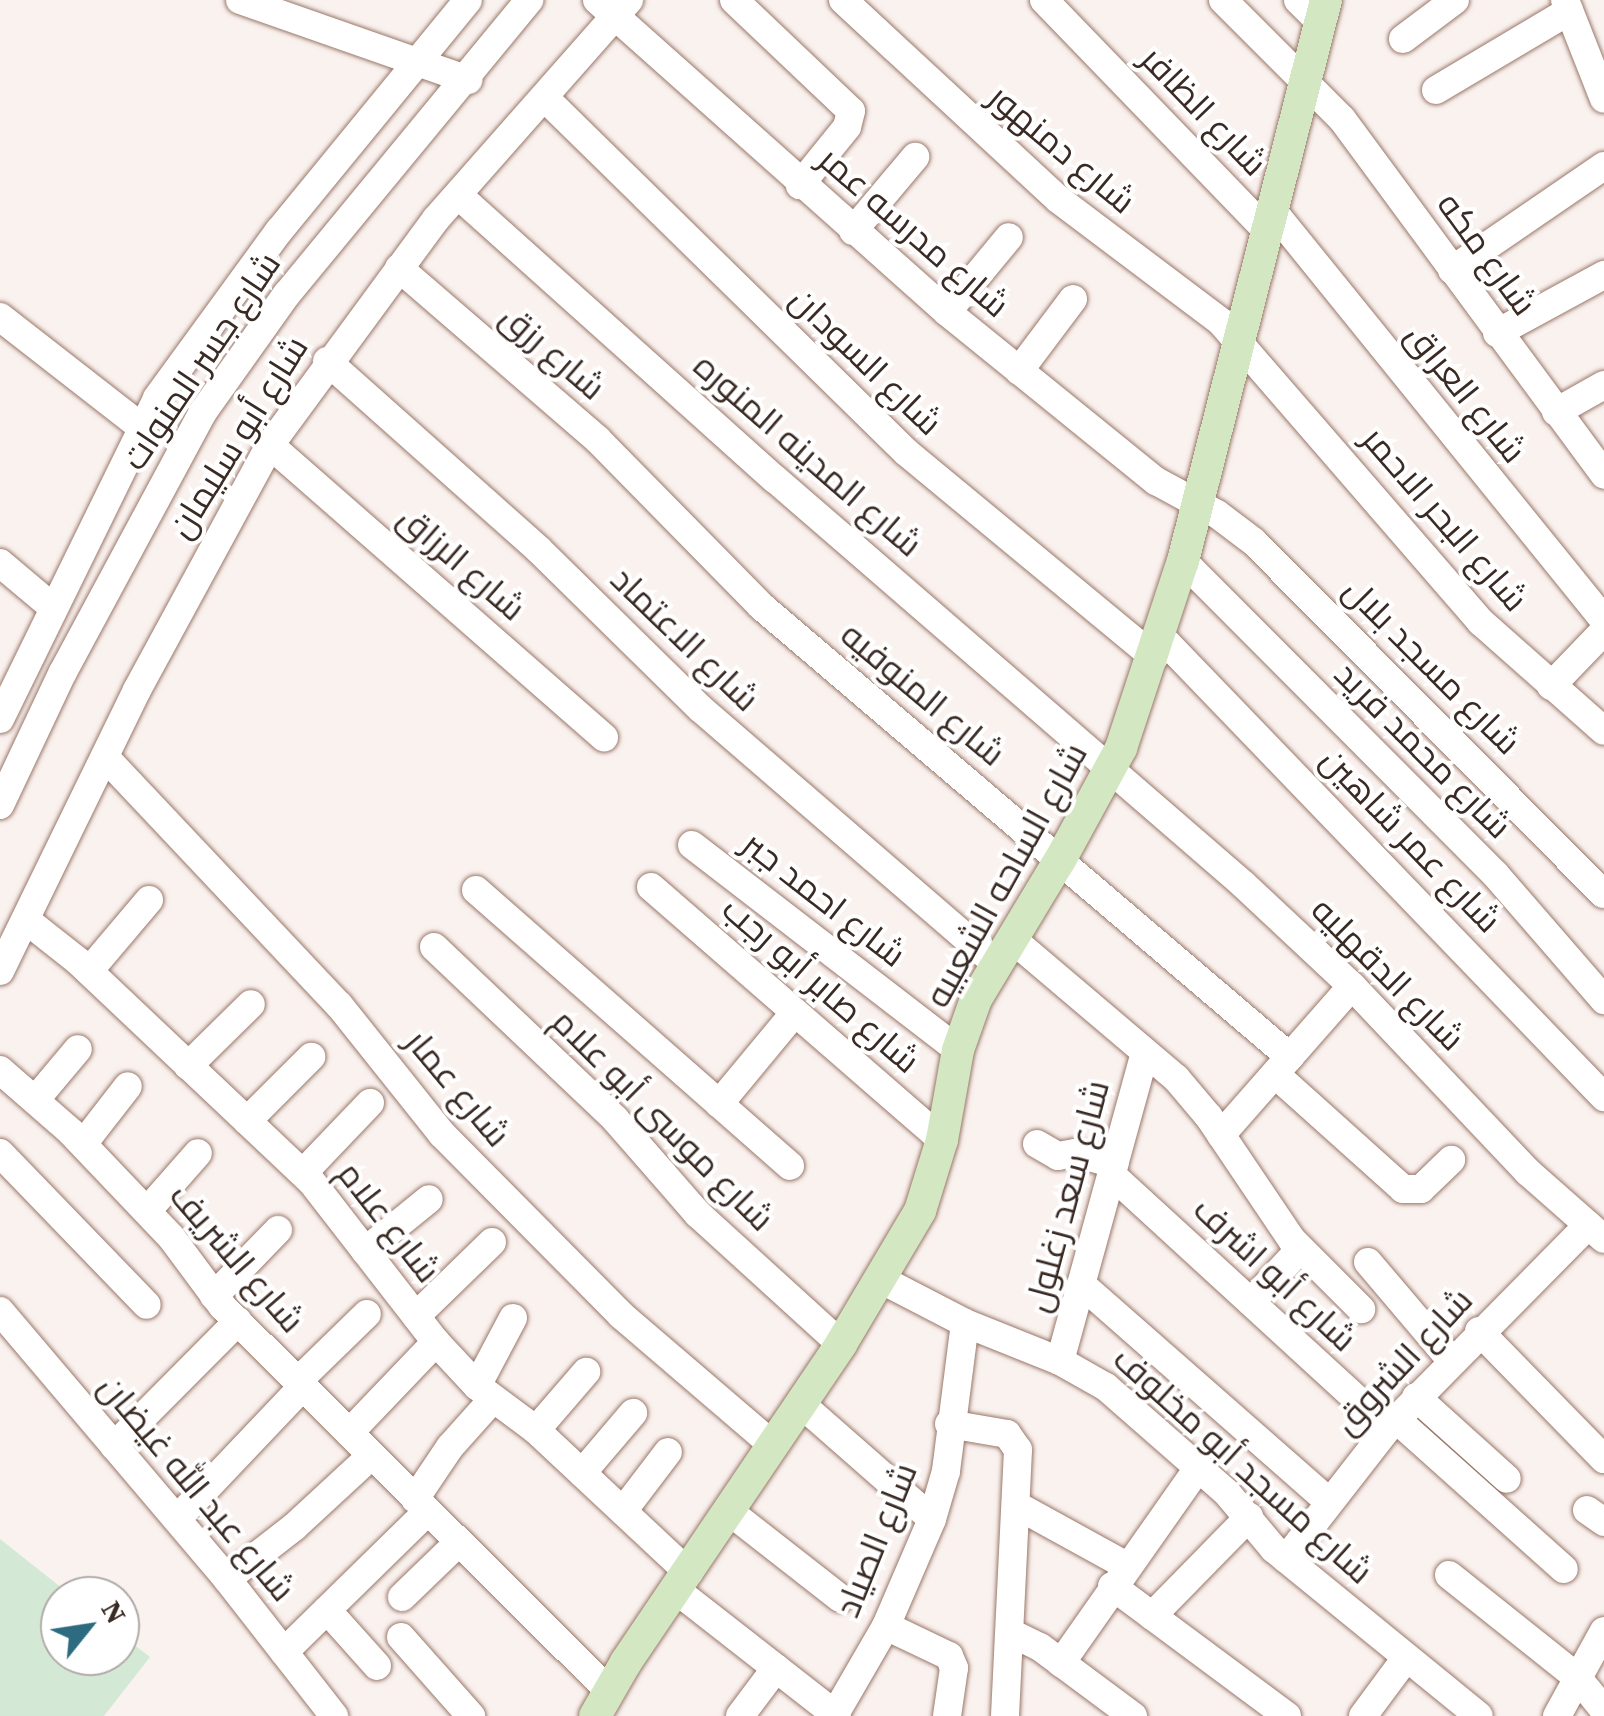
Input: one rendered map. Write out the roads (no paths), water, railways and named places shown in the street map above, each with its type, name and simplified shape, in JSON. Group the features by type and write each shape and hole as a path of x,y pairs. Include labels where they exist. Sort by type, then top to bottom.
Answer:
{"main road":[{"name":"شارع الساحه الشعبيه","path":"601,1708 882,1280 923,1204 942,1140 958,1050 976,999 1112,768 1158,647 1183,561 1305,80 1315,7"}],"street":[{"path":"240,0 468,80"},
{"name":"شارع جسر المنوات","path":"0,718 9,671 52,606 140,426 193,344 280,230 468,0"},
{"name":"شارع جسر المنوات","path":"0,805 80,639 203,412 287,294 468,80 530,0"},
{"path":"734,0 851,111 848,127 800,184"},
{"name":"شارع دمنهور","path":"843,0 992,142 1127,253 1210,312 1239,345"},
{"name":"شارع الظافر","path":"1044,0 1270,221"},
{"name":"شارع مكه","path":"1223,0 1305,80 1357,139 1604,476"},
{"path":"1404,39 1447,3"},
{"name":"شارع مدرسه عمر","path":"614,5 852,231 1156,481 1196,504"},
{"name":"شارع أبو سليمان","path":"0,971 216,536 270,444 327,361 399,268 545,98 614,5"},
{"path":"1436,90 1567,6 1594,41 1604,99"},
{"name":"شارع السودان","path":"545,98 906,452 1158,647"},
{"path":"852,231 915,157"},
{"path":"1452,270 1604,166"},
{"name":"شارع المدينه المنوره","path":"458,195 774,479 1112,768"},
{"name":"شارع العراق","path":"1270,221 1604,620"},
{"path":"948,312 1008,238"},
{"name":"شارع رزق","path":"399,268 598,440 654,496"},
{"path":"1497,332 1604,275"},
{"path":"1019,371 1074,300"},
{"path":"0,317 140,426"},
{"name":"شارع البحر الاحمر","path":"1239,345 1340,454 1486,627 1604,731"},
{"name":"شارع الاعتماد","path":"327,361 538,549 701,709 1004,952 1145,1052 1186,1088 1300,1248 1361,1309"},
{"path":"1556,412 1604,384"},
{"name":"شارع الرزاق","path":"270,444 604,737"},
{"name":"شارع المنوفيه","path":"654,496 750,597 1060,860 1283,1065 1403,1189 1422,1189 1451,1160"},
{"name":"شارع مسجد بلال","path":"1196,504 1254,542 1604,894"},
{"name":"شارع محمد فريد","path":"1183,561 1495,874 1604,1000"},
{"path":"0,564 52,606"},
{"path":"1551,686 1604,631"},
{"name":"شارع عمر شاهين","path":"1158,647 1604,1097"},
{"name":"شارع عمار","path":"105,757 339,1005 442,1134 621,1315 774,1446"},
{"name":"شارع الدقهليه","path":"1112,768 1352,986 1506,1150 1596,1232"},
{"name":"شارع احمد جبر","path":"692,844 958,1050"},
{"name":"شارع صابر أبو رجب","path":"651,887 942,1140"},
{"path":"476,890 790,1166"},
{"path":"89,971 148,900"},
{"name":"شارع علام","path":"26,920 89,971 303,1173 436,1342 485,1393 536,1430 582,1472 623,1511 683,1582 776,1668 836,1715"},
{"name":"شارع موسى أبو علام","path":"434,946 615,1119 698,1214 841,1344"},
{"path":"1221,1135 1352,986"},
{"path":"188,1066 250,1004"},
{"path":"719,1104 795,1012"},
{"path":"36,1099 78,1049"},
{"name":"شارع سعد زغلول","path":"1060,1361 1145,1052"},
{"path":"247,1120 311,1057"},
{"name":"شارع الشريف","path":"0,1070 83,1144 181,1248 214,1296 458,1543 601,1708"},
{"path":"83,1144 128,1086"},
{"path":"303,1173 370,1103"},
{"path":"1037,1144 1058,1156 1075,1153 1114,1169"},
{"path":"146,1211 198,1152"},
{"path":"0,1153 146,1306"},
{"name":"شارع أبو اشرف","path":"1114,1169 1251,1302 1564,1569"},
{"path":"365,1251 429,1199"},
{"path":"214,1296 278,1230"},
{"name":"شارع الشروق","path":"1286,1558 1392,1424 1451,1360 1596,1232"},
{"path":"416,1316 492,1242"},
{"path":"1251,1302 1300,1248"},
{"path":"1368,1262 1451,1360"},
{"name":"شارع مسجد أبو مخلوف","path":"882,1280 964,1324 1060,1361 1119,1396 1199,1468 1286,1558 1479,1716"},
{"path":"1081,1284 1328,1501"},
{"name":"شارع عبد الله غيضان","path":"0,1311 227,1579 334,1716"},
{"path":"177,1520 366,1314"},
{"path":"284,1652 421,1506 450,1446 485,1393 513,1318"},
{"path":"114,1446 238,1322"},
{"name":"شارع الصياد","path":"836,1715 886,1626 932,1519 946,1471 964,1324"},
{"path":"1479,1332 1604,1459"},
{"path":"349,1434 436,1342"},
{"path":"536,1430 586,1372"},
{"path":"1416,1397 1507,1479"},
{"path":"801,1404 932,1519"},
{"path":"582,1472 633,1413"},
{"path":"949,1424 1012,1438 1018,1456 1005,1716"},
{"path":"623,1511 668,1452"},
{"path":"227,1579 372,1456"},
{"path":"1062,1664 1199,1468"},
{"path":"1016,1504 1120,1576 1152,1616 1287,1716"},
{"path":"730,1512 840,1598"},
{"path":"1152,1616 1249,1517"},
{"path":"402,1597 458,1543"},
{"path":"1450,1575 1577,1677 1604,1710"},
{"path":"327,1610 377,1666"},
{"path":"886,1626 949,1656 954,1668 946,1716"},
{"path":"1556,1716 1604,1631"},
{"path":"1011,1633 1026,1637 1133,1716"},
{"path":"401,1637 472,1716"},
{"path":"1363,1716 1406,1658"},
{"path":"740,1716 776,1668"}]}
